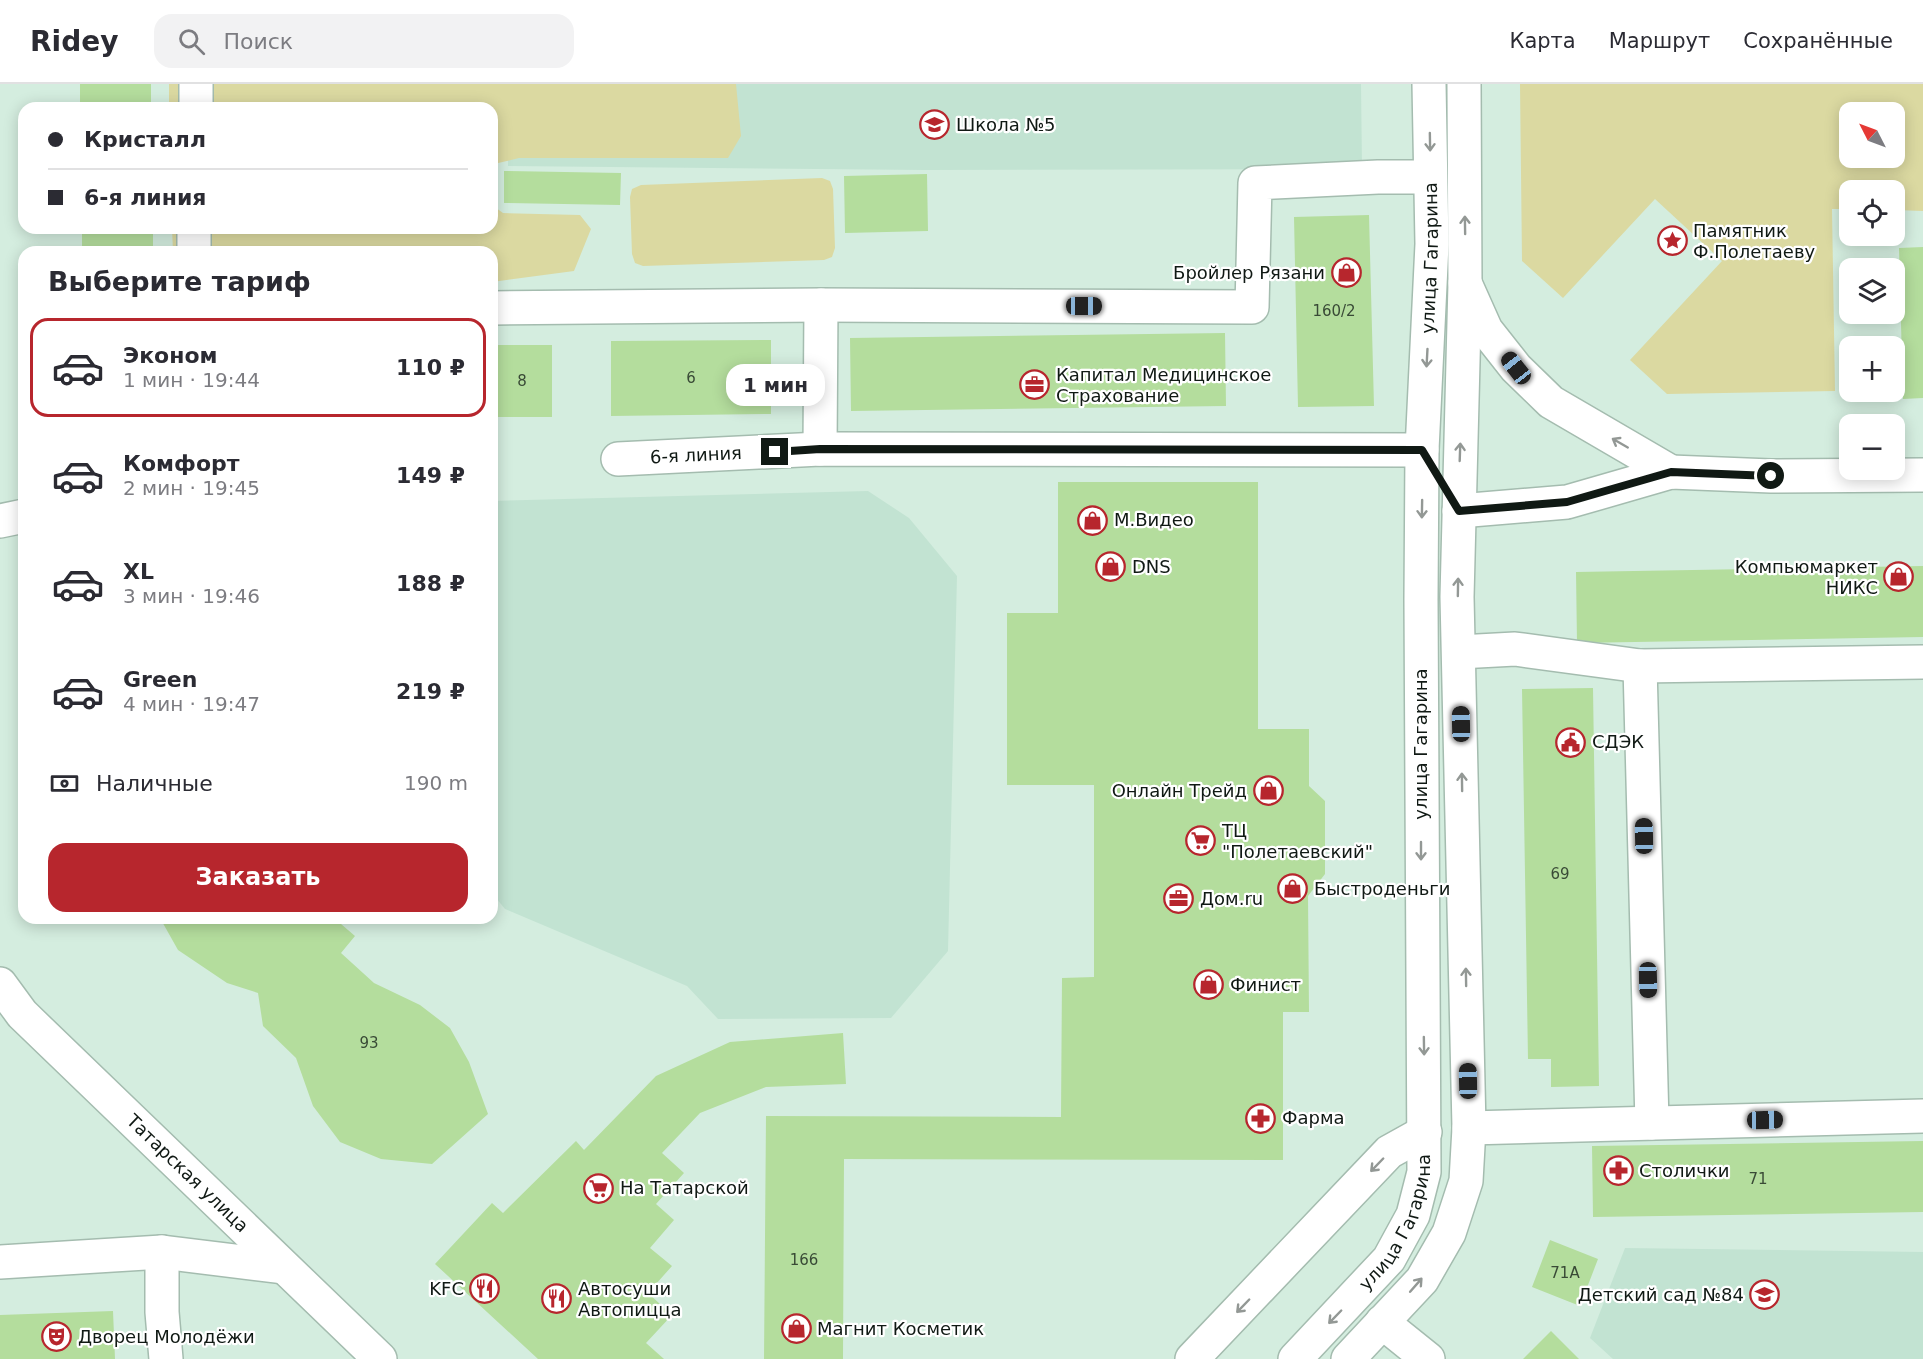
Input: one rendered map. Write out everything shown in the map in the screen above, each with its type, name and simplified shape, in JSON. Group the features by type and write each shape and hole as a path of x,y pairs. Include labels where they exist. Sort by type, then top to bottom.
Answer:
{"main road":[{"path":"196,84 196,102"},
{"name":"улица Гагарина","path":"1294,1359 1389,1259 1413,1215 1424,1173 1421,600 1422,450 1432,244 1429,84"},
{"name":"улица Гагарина","path":"1348,1359 1422,1280 1449,1233 1466,1181 1470,1128 1459,652 1459,511 1465,283 1464,84"},
{"path":"498,309 821,305 1252,307 1255,183 1430,177"},
{"path":"1465,283 1486,330 1516,368 1551,402 1671,472"},
{"path":"820,449 821,305"},
{"name":"6-я линия","path":"618,459 820,449 1422,450"},
{"path":"1422,450 1459,511"},
{"path":"1459,511 1567,502 1671,472 1771,476 1923,475"},
{"path":"1421,600 1459,511"},
{"path":"0,521 18,517"},
{"path":"1459,652 1515,649 1640,666 1923,662"},
{"path":"1640,666 1652,1123"},
{"name":"Татарская улица","path":"0,984 22,1014 380,1359"},
{"path":"1470,1128 1923,1116"},
{"path":"1192,1359 1389,1152 1425,1132"},
{"path":"162,1252 162,1312 166,1359"},
{"path":"0,1262 162,1252 284,1267"},
{"path":"1382,1322 1428,1359"}],"shaded area":[{"path":"169,84 736,84 741,136 728,158 519,158 498,163 498,102 169,102"},
{"name":"Школа №5","path":"509,84 1361,84 1362,169 925,170 508,166"},
{"path":"1520,84 1923,84 1923,211 1905,210 1905,180 1839,180 1839,209 1832,209 1835,391 1667,394 1630,360 1722,261 1655,199 1563,298 1522,261"},
{"path":"822,178 830,181 833,189 835,248 832,257 824,260 643,266 635,263 632,254 630,197 632,189 641,185"},
{"path":"498,209 503,213 580,215 591,229 574,271 498,281 498,246 173,246 172,234 498,234"},
{"path":"868,491 909,518 957,576 948,951 891,1018 718,1019 687,986 505,909 498,900 498,501"},
{"name":"Детский сад №84","path":"1625,1248 1923,1252 1923,1359 1613,1359 1590,1338"}],"building":[{"path":"80,84 151,84 151,102 80,102"},
{"path":"504,171 621,173 620,205 504,203"},
{"path":"927,174 928,231 845,233 844,176"},
{"path":"1369,215 1374,406 1298,407 1294,217"},
{"path":"82,234 153,234 153,246 82,246"},
{"path":"1923,247 1923,398 1905,399 1905,336 1901,336 1901,324 1905,324 1905,258 1899,258 1899,248"},
{"path":"1225,333 1226,406 851,411 850,338"},
{"path":"771,340 771,414 611,416 611,341"},
{"path":"498,345 552,345 552,417 498,417"},
{"name":"ТЦ \"Полетаевский\"","path":"1058,482 1258,482 1258,729 1309,729 1309,786 1325,801 1325,874 1308,896 1309,1012 1283,1012 1283,1160 844,1159 843,1359 764,1359 766,1116 1061,1117 1062,978 1094,977 1094,785 1007,785 1007,613 1058,613"},
{"path":"1923,566 1923,637 1577,643 1576,572"},
{"path":"1593,688 1599,1086 1551,1087 1551,1059 1528,1059 1522,689"},
{"path":"163,924 341,924 355,936 341,953 374,983 420,1005 450,1028 469,1062 488,1114 432,1164 381,1159 340,1142 313,1106 296,1058 263,1026 258,993 227,983 178,950"},
{"name":"На Татарской","path":"843,1033 846,1084 766,1087 700,1113 662,1153 684,1173 656,1204 674,1220 650,1248 672,1266 648,1293 672,1315 646,1343 664,1359 538,1359 435,1264 492,1203 503,1213 576,1141 584,1150 656,1076 730,1042"},
{"path":"1923,1141 1923,1212 1593,1217 1592,1146"},
{"path":"1550,1240 1598,1259 1580,1306 1532,1287"},
{"name":"Дворец Молодёжи","path":"113,1311 115,1359 0,1359 0,1315"},
{"path":"1551,1331 1579,1359 1523,1359"}],"place":[{"name":"Школа №5","path":"935,125"},
{"name":"Памятник Ф.Полетаеву","path":"1672,241"},
{"name":"Бройлер Рязани","path":"1346,273"},
{"name":"Капитал Медицинское Страхование","path":"1035,385"},
{"name":"М.Видео","path":"1093,520"},
{"name":"DNS","path":"1111,567"},
{"name":"Компьюмаркет НИКС","path":"1899,577"},
{"name":"СДЭК","path":"1571,742"},
{"name":"Онлайн Трейд","path":"1268,791"},
{"name":"ТЦ \"Полетаевский\"","path":"1201,841"},
{"name":"Быстроденьги","path":"1293,889"},
{"name":"Дом.ru","path":"1179,899"},
{"name":"Финист","path":"1209,985"},
{"name":"Фарма","path":"1261,1118"},
{"name":"Столички","path":"1618,1171"},
{"name":"На Татарской","path":"599,1188"},
{"name":"KFC","path":"485,1289"},
{"name":"Детский сад №84","path":"1765,1295"},
{"name":"Автосуши Автопицца","path":"557,1299"},
{"name":"Магнит Косметик","path":"796,1329"},
{"name":"Дворец Молодёжи","path":"57,1337"}],"route":[{"path":"775,452 820,449 1383,452 1422,450 1459,511 1567,502 1671,472 1771,476"}]}
